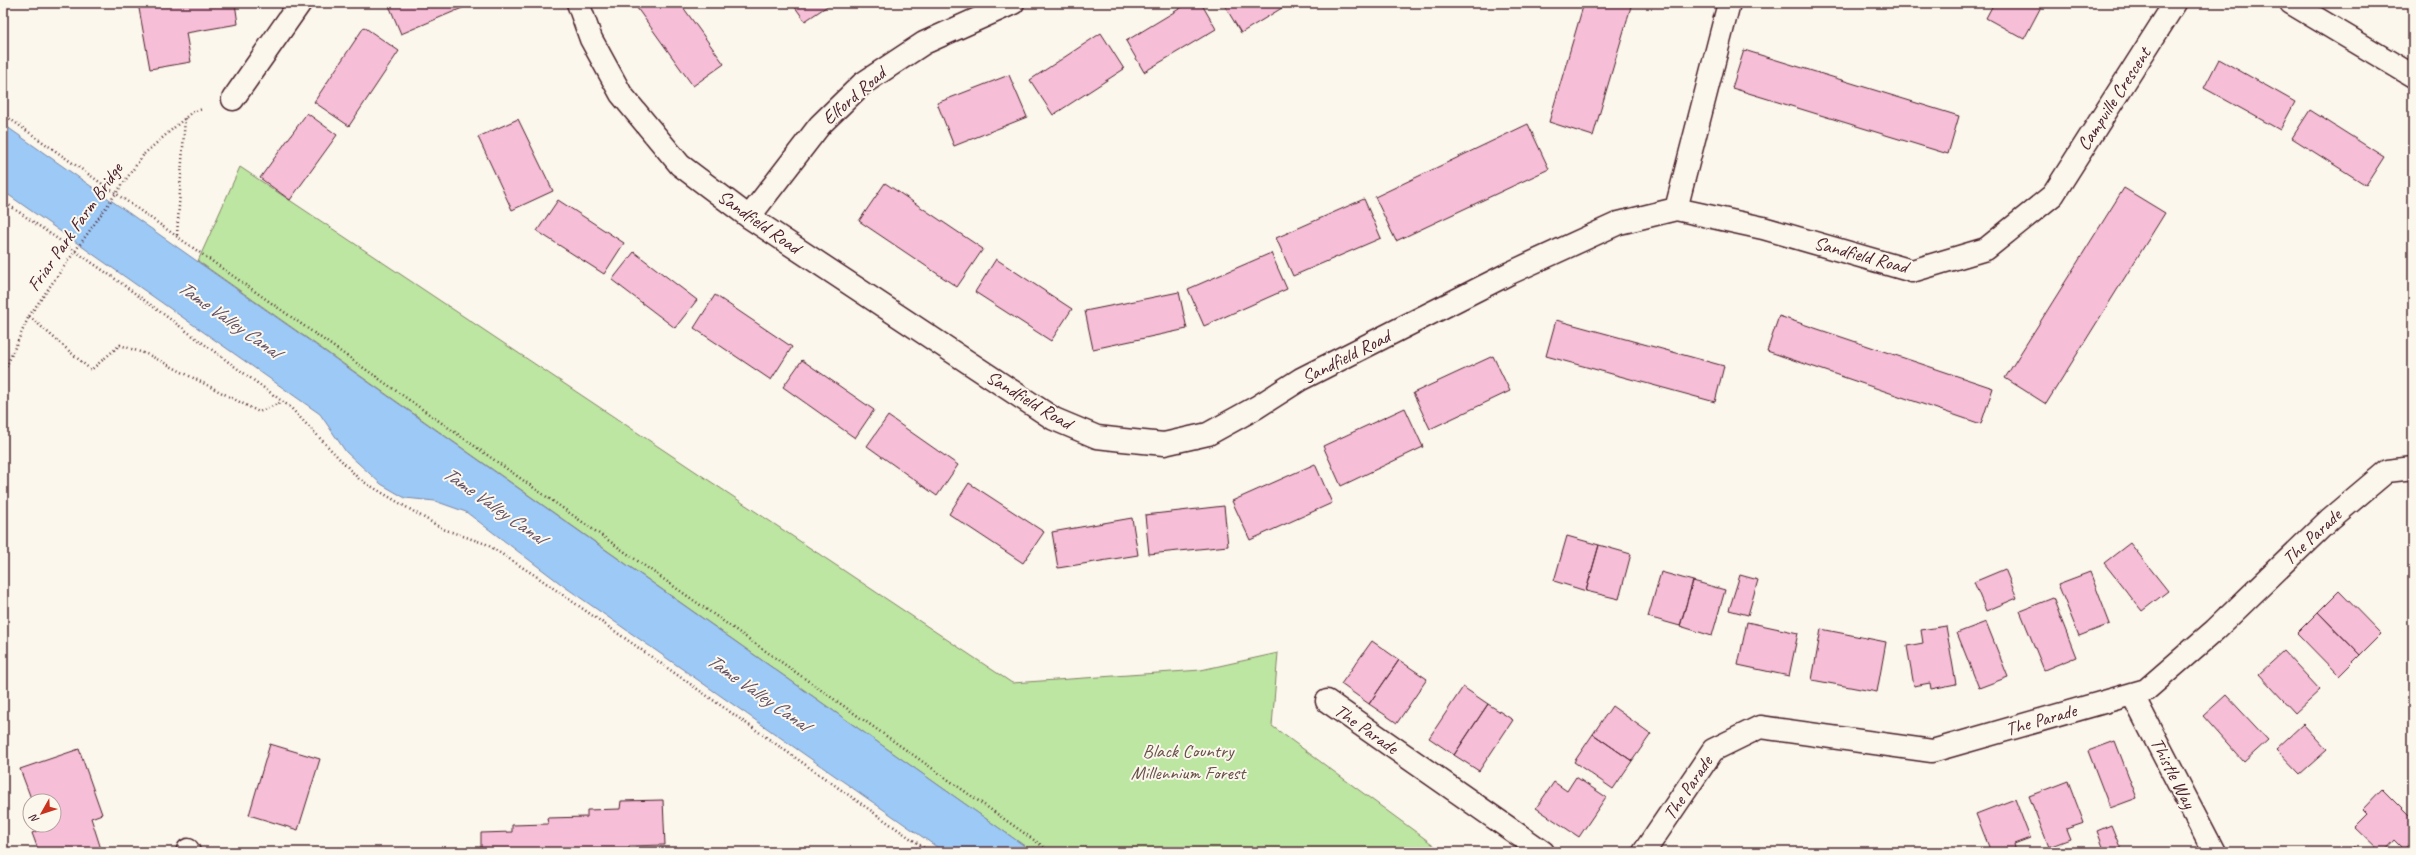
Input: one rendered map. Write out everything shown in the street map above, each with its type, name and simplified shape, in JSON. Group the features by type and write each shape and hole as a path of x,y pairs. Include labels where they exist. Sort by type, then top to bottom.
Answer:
{"street":[{"path":"233,99 300,3"},
{"name":"Sandfield Road","path":"578,3 591,38 621,94 680,165 748,217 1054,419 1097,437 1164,444 1208,434 1257,407 1301,379 1510,273 1611,226 1676,209 1762,228 1912,271 1986,249 2053,196"},
{"name":"Elford Road","path":"748,217 820,125 862,84 924,43 1013,3"},
{"path":"1676,209 1729,3"},
{"name":"Campville Crescent","path":"2053,196 2175,3"},
{"path":"2291,3 2413,76"},
{"name":"The Parade","path":"1644,852 1713,750 1760,727 1845,737 1932,751 2146,690 2215,630 2330,519 2386,471 2413,468"},
{"name":"Thistle Way","path":"2132,694 2214,852"},
{"name":"The Parade","path":"1327,701 1543,852"}],"path":[{"name":"Friar Park Farm Bridge","path":"3,374 29,316 144,154 192,112 233,99"},
{"path":"3,114 1051,852"},
{"path":"177,236 186,118"},
{"path":"3,201 114,278 282,402 359,479 443,529 486,544 536,576 930,852"},
{"path":"29,316 91,370 120,345 149,355 259,412 282,402"}],"green space":[{"name":"Black Country Millennium Forest","path":"240,167 1012,683 1201,670 1278,653 1272,726 1443,852 1033,852 198,261"}],"water":[{"name":"Tame Valley Canal","path":"3,124 1033,852 944,852 565,587 466,512 435,501 405,498 381,484 346,452 320,414 3,191"}],"building":[{"path":"138,3 235,3 238,24 186,33 191,62 150,69"},
{"path":"388,3 474,3 401,34"},
{"path":"644,3 680,3 724,64 693,86 637,8"},
{"path":"792,3 832,3 805,21"},
{"path":"1189,3 1201,3 1216,29 1144,72 1126,41"},
{"path":"1223,3 1290,3 1241,33"},
{"path":"1584,3 1632,3 1593,136 1549,122"},
{"path":"1994,3 2043,3 2024,39 1986,18"},
{"path":"364,27 399,51 349,126 314,102"},
{"path":"1101,33 1124,69 1053,115 1030,80"},
{"path":"1744,50 1959,116 1948,154 1732,88"},
{"path":"2219,59 2295,102 2280,130 2204,88"},
{"path":"1009,75 1027,117 954,146 937,103"},
{"path":"2310,110 2384,157 2366,185 2292,138"},
{"path":"307,113 337,135 290,200 260,178"},
{"path":"518,119 553,191 512,210 478,137"},
{"path":"1528,124 1549,169 1396,241 1375,197"},
{"path":"885,183 983,249 957,287 859,221"},
{"path":"2124,188 2165,213 2046,404 2005,378"},
{"path":"1364,199 1381,238 1293,276 1276,238"},
{"path":"558,200 624,243 604,274 537,231"},
{"path":"634,252 697,300 675,328 612,280"},
{"path":"1271,253 1287,289 1204,326 1188,289"},
{"path":"996,259 1072,309 1051,341 975,292"},
{"path":"1179,292 1187,329 1093,349 1085,311"},
{"path":"715,295 792,347 771,380 694,328"},
{"path":"1779,316 1993,388 1981,424 1767,351"},
{"path":"1556,320 1724,366 1715,402 1546,356"},
{"path":"1493,356 1510,391 1430,429 1413,393"},
{"path":"802,360 874,410 855,438 783,387"},
{"path":"1405,408 1423,447 1341,486 1323,446"},
{"path":"888,416 958,465 937,496 867,446"},
{"path":"1315,464 1332,503 1250,540 1232,501"},
{"path":"969,483 1044,532 1023,563 949,514"},
{"path":"1224,506 1228,546 1149,554 1145,515"},
{"path":"1132,518 1138,555 1058,568 1052,532"},
{"path":"1567,536 1599,545 1586,591 1554,581"},
{"path":"2130,543 2168,591 2142,611 2104,563"},
{"path":"1599,545 1631,554 1619,599 1586,591"},
{"path":"2005,569 2017,598 1986,611 1974,582"},
{"path":"1661,572 1693,581 1680,626 1648,617"},
{"path":"2090,572 2110,624 2079,636 2058,584"},
{"path":"1740,575 1758,580 1748,615 1729,610"},
{"path":"1693,581 1725,590 1712,636 1680,626"},
{"path":"2339,591 2381,634 2360,655 2318,612"},
{"path":"2053,598 2076,657 2044,670 2020,611"},
{"path":"2318,612 2360,655 2339,676 2297,633"},
{"path":"1747,622 1798,633 1789,676 1738,665"},
{"path":"1986,622 2008,677 1979,688 1957,633"},
{"path":"1946,626 1956,684 1931,689 1930,683 1914,686 1907,646 1923,643 1921,630"},
{"path":"1821,629 1886,642 1877,692 1812,680"},
{"path":"1372,641 1399,660 1369,704 1341,684"},
{"path":"2284,651 2320,690 2295,713 2259,674"},
{"path":"1399,660 1427,679 1397,723 1369,704"},
{"path":"1463,687 1488,704 1454,755 1429,738"},
{"path":"2226,695 2268,740 2244,762 2203,716"},
{"path":"1488,704 1513,720 1479,771 1454,755"},
{"path":"1612,706 1651,734 1632,761 1593,734"},
{"path":"2303,724 2327,750 2300,774 2276,749"},
{"path":"1593,734 1632,761 1613,789 1574,762"},
{"path":"2115,741 2137,798 2110,808 2088,751"},
{"path":"270,744 320,759 298,830 249,815"},
{"path":"79,749 102,814 91,818 102,852 39,852 32,833 62,833 62,793 29,793 20,769"},
{"path":"1576,777 1606,797 1579,837 1536,808 1554,782 1567,791"},
{"path":"2068,781 2084,823 2066,829 2070,839 2049,847 2029,796"},
{"path":"2382,789 2413,820 2413,840 2404,849 2395,840 2384,852 2381,852 2355,827 2368,814 2363,809"},
{"path":"2015,799 2030,838 2014,844 2016,852 1991,852 1976,814"},
{"path":"663,800 665,845 629,846 629,852 481,852 481,833 512,832 512,825 548,824 547,818 587,817 587,810 620,809 621,801"},
{"path":"2111,825 2122,852 2105,852 2097,831"},
{"path":"2353,847 2361,852 2350,852"}]}
